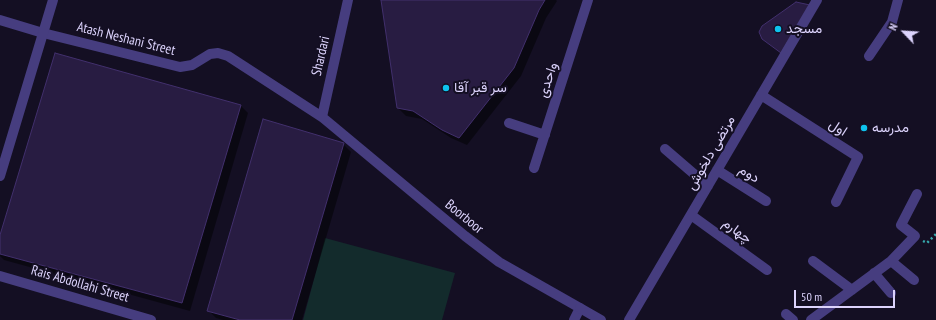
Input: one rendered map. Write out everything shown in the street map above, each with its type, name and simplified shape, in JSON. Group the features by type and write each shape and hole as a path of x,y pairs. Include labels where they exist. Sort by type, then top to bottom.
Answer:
{"street":[{"path":"0,176 53,0"},
{"name":"Shardari","path":"322,117 348,0"},
{"name":"واحدی","path":"534,168 588,0"},
{"name":"مرتضی دلخوش","path":"629,320 817,0"},
{"path":"869,56 892,22 898,0"},
{"name":"Atash Neshani Street","path":"0,20 43,33 180,67 192,65 210,54 218,53 228,56 322,117"},
{"name":"اول","path":"761,95 858,157 836,202"},
{"name":"Boorboor","path":"322,117 465,236 499,262 601,320"},
{"path":"509,123 545,135"},
{"path":"665,149 708,186"},
{"name":"دوم","path":"717,170 766,201"},
{"path":"811,320 891,261 915,236 901,225 917,194"},
{"name":"چهارم","path":"691,215 768,270"},
{"path":"813,260 852,290"},
{"path":"891,261 914,280"},
{"path":"874,273 891,293"},
{"name":"Rais Abdollahi Street","path":"0,276 151,320"},
{"path":"574,320 580,308"}],"green space":[{"path":"325,238 455,273 442,320 303,320"}],"building":[{"name":"سر قبر آقا","path":"381,0 545,0 539,10 514,68 459,138 442,130 413,111 397,108"},
{"name":"مسجد","path":"796,2 810,5 781,53 762,39 759,32 762,26"},
{"path":"55,53 241,105 182,303 0,254 0,235"},
{"path":"263,119 344,143 292,320 240,320 207,311"}],"place":[{"name":"مسجد","path":"778,29"},
{"name":"سر قبر آقا","path":"446,88"},
{"name":"مدرسه","path":"864,128"}]}
